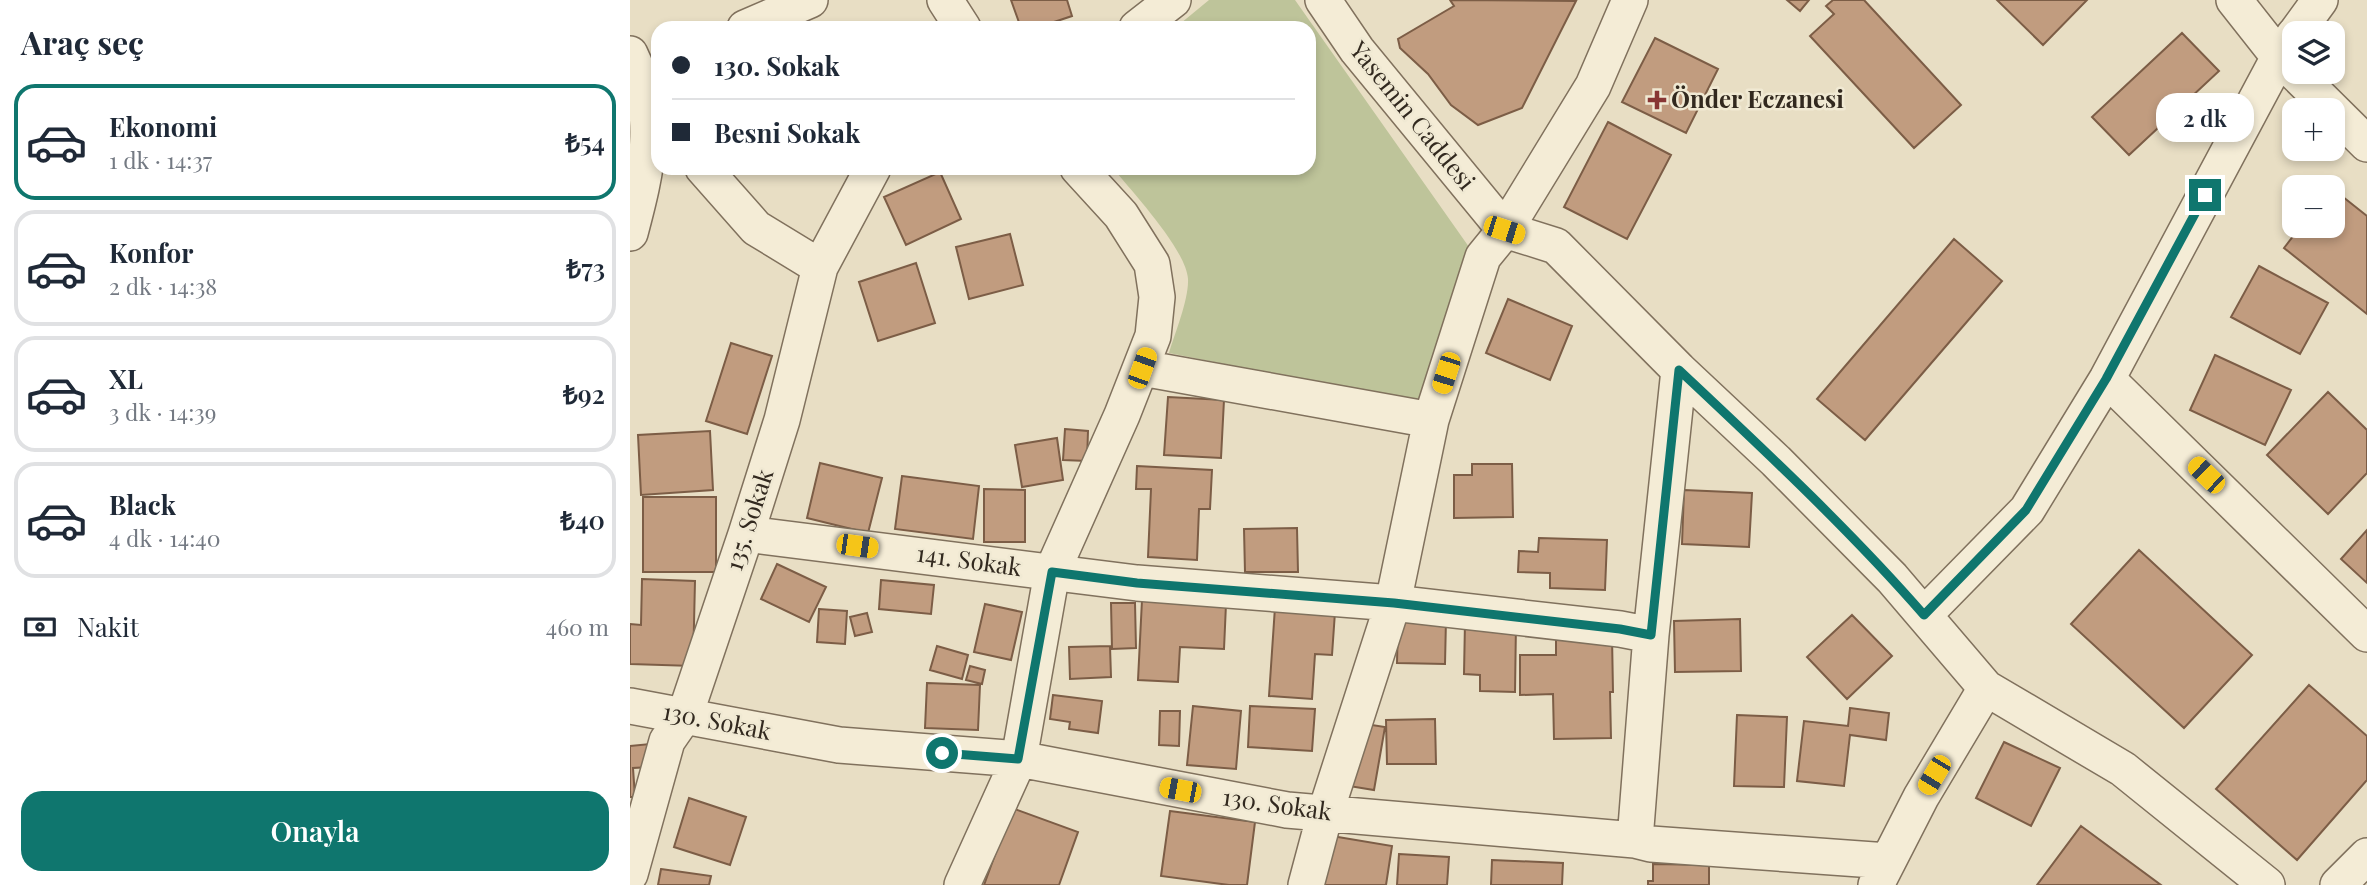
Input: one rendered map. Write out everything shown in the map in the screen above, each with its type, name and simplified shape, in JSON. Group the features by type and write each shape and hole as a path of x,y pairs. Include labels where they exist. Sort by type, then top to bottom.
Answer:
{"street":[{"path":"761,21 810,0"},
{"path":"945,0 958,21"},
{"path":"1146,21 1173,0"},
{"name":"Yasemin Caddesi","path":"1323,0 1357,50 1504,230"},
{"path":"1306,885 1325,814 1394,603 1431,420 1483,257 1504,230 1593,86 1630,0"},
{"path":"2234,0 2282,36"},
{"path":"2305,21 2320,0"},
{"path":"1924,615 2026,510 2106,379 2282,57"},
{"path":"639,67 651,109"},
{"path":"2322,84 2367,144"},
{"path":"630,233 645,176 651,139"},
{"path":"709,175 756,228 820,267"},
{"name":"135. Sokak","path":"630,874 667,741 685,715 782,420 820,267 869,175"},
{"path":"962,885 1018,759 1052,572 1142,368 1153,336 1157,297 1152,264 1121,215 1084,175"},
{"path":"1504,230 1556,246 1892,578 1986,688 2123,769 2267,885"},
{"path":"1142,368 1431,420"},
{"path":"1635,840 1651,635 1679,370"},
{"path":"2106,379 2367,634"},
{"name":"141. Sokak","path":"746,534 1137,583 1394,603 1620,629 1651,635"},
{"path":"1882,873 1921,797 1986,688"},
{"name":"130. Sokak","path":"630,706 839,745 1018,759 1287,810 1635,840 1882,873"},
{"path":"2338,885 2367,856"}],"green space":[{"path":"1209,0 1295,0 1310,21 1184,21"},
{"path":"1316,30 1469,247 1469,270 1420,403 1169,353 1181,316 1188,279 1178,252 1119,175 1316,175"}],"building":[{"path":"1011,0 1067,0 1072,16 1057,21 1018,21"},
{"path":"1450,0 1576,1 1522,108 1478,125 1451,105 1428,74 1400,48 1398,39 1454,6"},
{"path":"1787,0 1809,0 1800,11"},
{"path":"1833,0 1864,0 1961,105 1914,148 1810,36 1834,14 1826,6"},
{"path":"1997,0 2087,0 2043,45"},
{"path":"2182,33 2219,71 2129,155 2092,117"},
{"path":"1655,38 1718,69 1686,133 1622,102"},
{"path":"1608,122 1671,155 1627,239 1564,207"},
{"path":"933,175 941,175 961,219 906,245 884,197"},
{"path":"2345,199 2367,216 2367,314 2284,248 2292,238 2345,238"},
{"path":"1010,234 1023,285 969,299 956,247"},
{"path":"1954,239 2002,281 1865,440 1817,399"},
{"path":"916,263 935,323 878,341 859,282"},
{"path":"2259,266 2328,303 2300,354 2231,317"},
{"path":"1508,299 1572,326 1550,380 1486,353"},
{"path":"731,343 772,356 747,434 706,421"},
{"path":"2215,355 2291,390 2265,445 2190,410"},
{"path":"2328,392 2367,430 2367,473 2328,514 2267,455"},
{"path":"1168,397 1224,400 1221,458 1164,455"},
{"path":"1065,429 1088,431 1087,461 1063,460"},
{"path":"710,431 713,490 641,495 638,435"},
{"path":"1057,438 1063,480 1022,487 1015,445"},
{"path":"820,463 882,478 868,533 807,518"},
{"path":"1472,464 1512,464 1513,517 1454,518 1454,475 1472,475"},
{"path":"1137,466 1212,470 1210,509 1199,509 1197,560 1148,557 1151,489 1136,489"},
{"path":"902,476 979,486 973,539 895,529"},
{"path":"984,489 1025,490 1025,542 984,542"},
{"path":"1684,490 1752,493 1749,547 1682,544"},
{"path":"643,497 716,497 716,572 643,572"},
{"path":"1297,528 1298,572 1245,572 1244,529"},
{"path":"2367,530 2367,583 2341,559"},
{"path":"1539,538 1607,540 1605,590 1550,588 1550,573 1518,572 1519,551 1538,552"},
{"path":"2139,550 2252,655 2184,728 2071,624"},
{"path":"777,564 826,587 809,622 761,599"},
{"path":"642,579 695,581 693,666 630,664 630,624 641,625"},
{"path":"881,580 934,585 931,614 879,609"},
{"path":"1142,600 1226,604 1224,649 1180,647 1178,682 1138,680"},
{"path":"1111,603 1135,603 1136,648 1112,649"},
{"path":"985,604 1022,612 1011,660 974,652"},
{"path":"1275,607 1335,612 1332,655 1315,654 1312,699 1269,696"},
{"path":"819,609 847,611 845,644 817,642"},
{"path":"867,613 872,632 855,636 850,617"},
{"path":"1852,615 1892,656 1847,699 1807,657"},
{"path":"1398,618 1446,619 1445,664 1397,663"},
{"path":"1740,619 1741,671 1675,672 1674,621"},
{"path":"1465,622 1516,623 1515,692 1480,691 1480,675 1464,674"},
{"path":"1612,636 1611,738 1554,739 1553,694 1520,695 1520,655 1556,655 1556,637"},
{"path":"937,646 968,655 962,679 930,670"},
{"path":"1110,646 1111,677 1070,679 1069,647"},
{"path":"970,666 985,670 982,684 966,680"},
{"path":"927,683 980,685 978,730 925,728"},
{"path":"2309,685 2367,736 2367,780 2297,860 2216,789"},
{"path":"1053,695 1102,701 1098,733 1069,729 1070,722 1050,719"},
{"path":"1193,706 1241,711 1236,769 1187,765"},
{"path":"1250,706 1315,709 1312,751 1248,747"},
{"path":"1850,708 1889,713 1886,740 1850,735 1844,786 1797,781 1804,721 1848,726"},
{"path":"1160,711 1180,711 1179,746 1159,745"},
{"path":"1737,715 1787,717 1784,787 1734,786"},
{"path":"1435,719 1436,764 1387,764 1386,720"},
{"path":"1359,723 1385,727 1374,790 1349,786"},
{"path":"2004,742 2060,768 2031,826 1976,798"},
{"path":"650,744 651,767 633,768 635,797 630,797 630,746"},
{"path":"689,798 746,817 730,865 674,847"},
{"path":"1012,808 1078,832 1059,885 984,885"},
{"path":"1170,811 1255,822 1247,885 1161,876"},
{"path":"2081,826 2161,885 2037,885"},
{"path":"1332,836 1392,846 1386,885 1324,885"},
{"path":"1399,854 1449,857 1447,885 1397,885"},
{"path":"1492,860 1563,863 1562,885 1491,885"},
{"path":"1653,864 1709,865 1709,885 1648,885 1648,881 1653,881"},
{"path":"661,869 711,876 709,885 658,885"}],"place":[{"name":"Önder Eczanesi","path":"1657,100"}],"route":[{"path":"942,753 1018,759 1052,572 1137,583 1394,603 1620,629 1651,635 1679,370 1776,461 1892,578 1924,615 2026,510 2106,379 2205,195"}]}
